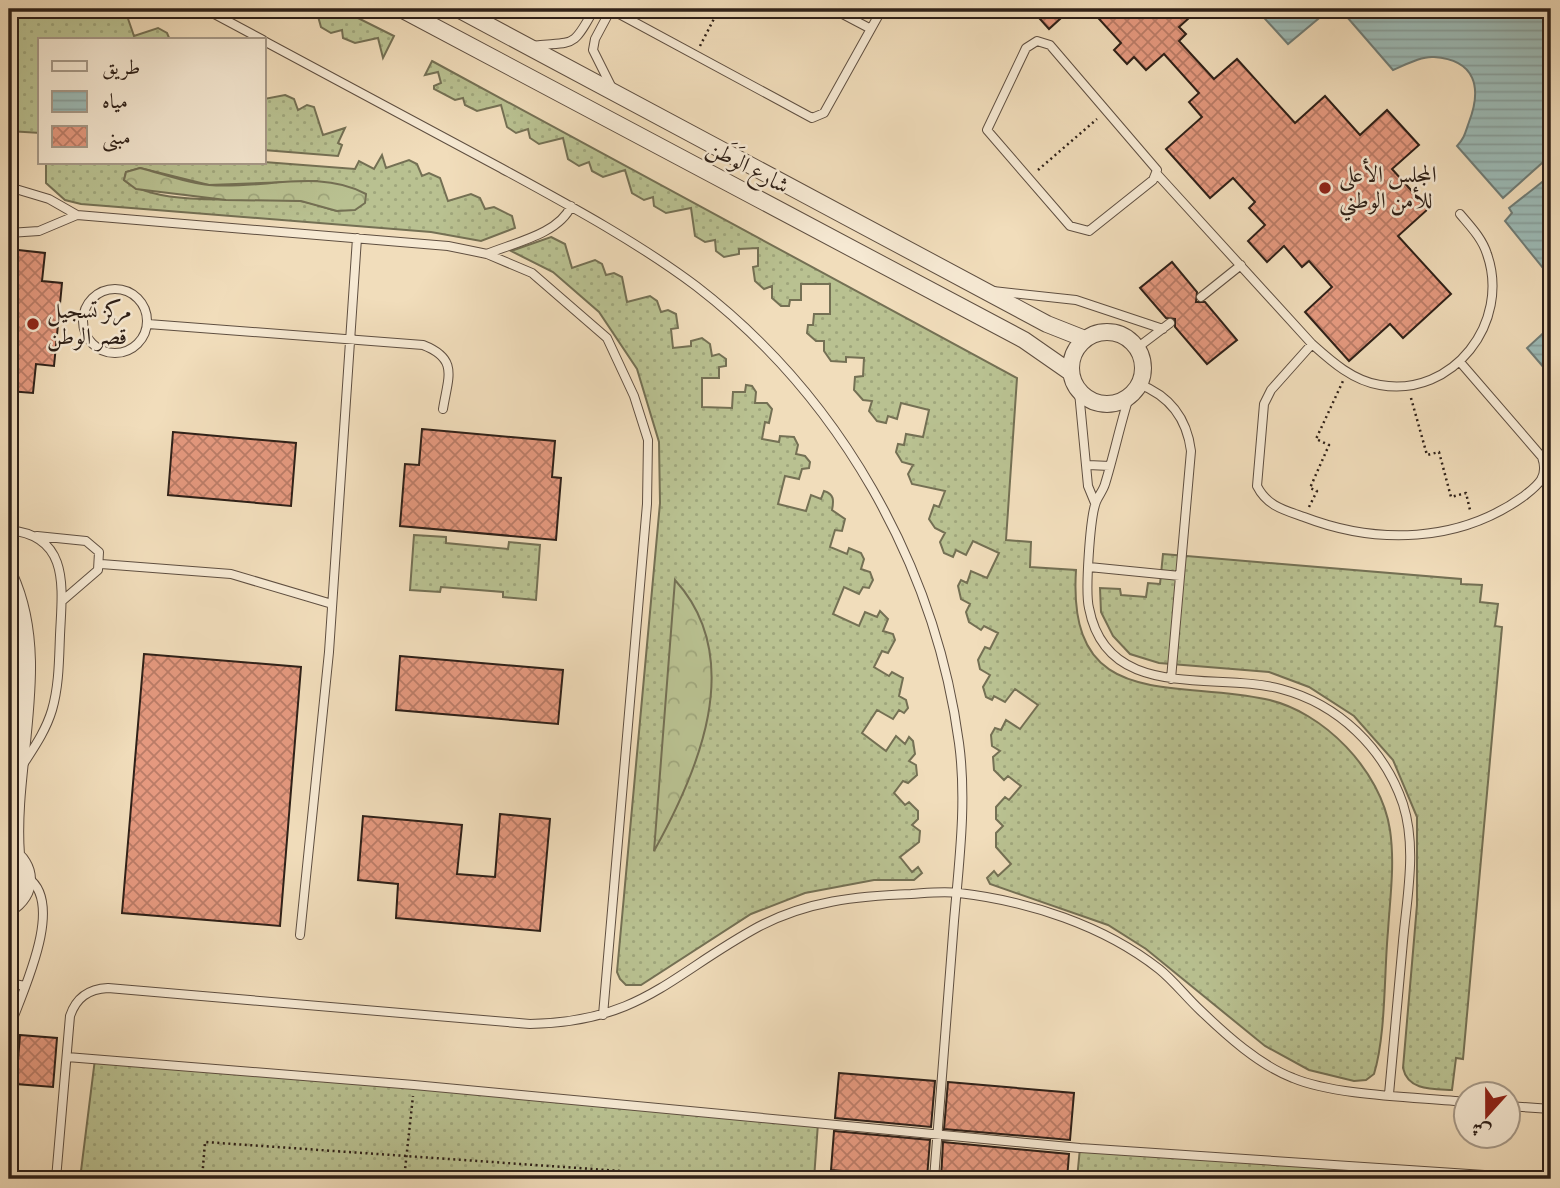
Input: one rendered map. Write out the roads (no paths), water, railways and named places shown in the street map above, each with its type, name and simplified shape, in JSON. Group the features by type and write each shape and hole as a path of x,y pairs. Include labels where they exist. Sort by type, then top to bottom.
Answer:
{"street":[{"name":"شارع الوَطَن","path":"401,9 1024,340 1070,372"},
{"name":"شارع الوَطَن","path":"458,9 1059,330 1085,339"},
{"path":"1098,333 1113,333 1126,338 1137,348 1143,370 1134,390 1107,405 1092,401 1079,392 1070,372 1072,357 1085,339 1098,333"},
{"path":"9,575 22,613 27,651 12,853 27,878 23,897 9,908"}],"lane":[{"path":"205,9 258,38"},
{"path":"529,47 560,46 574,40 594,9"},
{"path":"614,92 593,50 595,38 610,9 813,118 824,113 882,9"},
{"path":"833,9 871,29"},
{"path":"1157,174 1089,232 1070,226 987,130 1000,99 1030,44 1044,41 1050,45 1156,166 1157,174 1312,344 1347,372 1378,385 1416,386 1460,362 1478,342 1489,315 1494,286 1488,254 1478,235 1460,214"},
{"path":"266,42 571,206 695,285 756,338 806,391 860,467 902,545 939,642 960,745 962,826 934,1179"},
{"path":"9,187 49,199 77,215 448,246 487,254 531,273 607,338 634,396 648,440 647,504 603,1015"},
{"path":"487,254 554,226 571,206"},
{"path":"9,233 39,231 77,215"},
{"path":"300,935 332,604 357,239"},
{"path":"1201,297 1241,265"},
{"path":"122,289 139,298 144,306 148,324 146,333 135,348 127,352 108,353 92,344 83,328 83,319 85,310 96,295 122,289"},
{"path":"985,290 1076,300 1167,326 1137,348"},
{"path":"148,324 423,345 438,350 447,361 449,370 443,409"},
{"path":"1312,344 1271,390 1264,404 1257,486 1263,498 1273,505 1340,531 1386,536 1423,535 1474,523 1501,513 1542,481 1545,465 1527,438 1460,362"},
{"path":"1171,679 1190,464 1189,438 1172,404 1134,390 1096,503 1088,606 1104,642 1133,668 1171,679 1261,685 1299,695 1350,724 1388,770 1403,806 1410,844 1389,1094"},
{"path":"1079,392 1088,486 1096,503"},
{"path":"1088,465 1110,466"},
{"path":"9,530 33,536 91,543 99,552 100,564 95,573 62,601"},
{"path":"18,771 38,741 53,704 62,601 62,579 56,558 33,536"},
{"path":"100,564 231,574 332,604"},
{"path":"1089,567 1180,576"},
{"path":"9,1029 38,948 42,920 41,893 27,878"},
{"path":"56,1179 72,1008 83,995 99,989 530,1024 567,1022 603,1015 657,993 749,932 804,907 860,895 956,892 1049,914 1107,935 1159,969 1201,1012 1266,1064 1293,1078 1319,1086 1452,1101"},
{"path":"9,983 25,986"},
{"path":"67,1057 414,1085 1080,1148 1545,1179"},
{"path":"1522,1107 1551,1109"}],"water":[{"path":"1256,9 1330,9 1288,44"},
{"path":"1340,9 1551,9 1551,155 1503,198 1457,146 1466,132 1475,98 1475,87 1467,70 1448,59 1429,57 1393,70"},
{"path":"1551,175 1551,278 1505,221 1512,213 1509,208"},
{"path":"1551,326 1551,376 1527,348"}],"place":[{"name":"المجلس الأعلى للأمن الوطني","path":"1325,188"},
{"name":"مركز تسجيل قصر الوطن","path":"33,324"}]}
